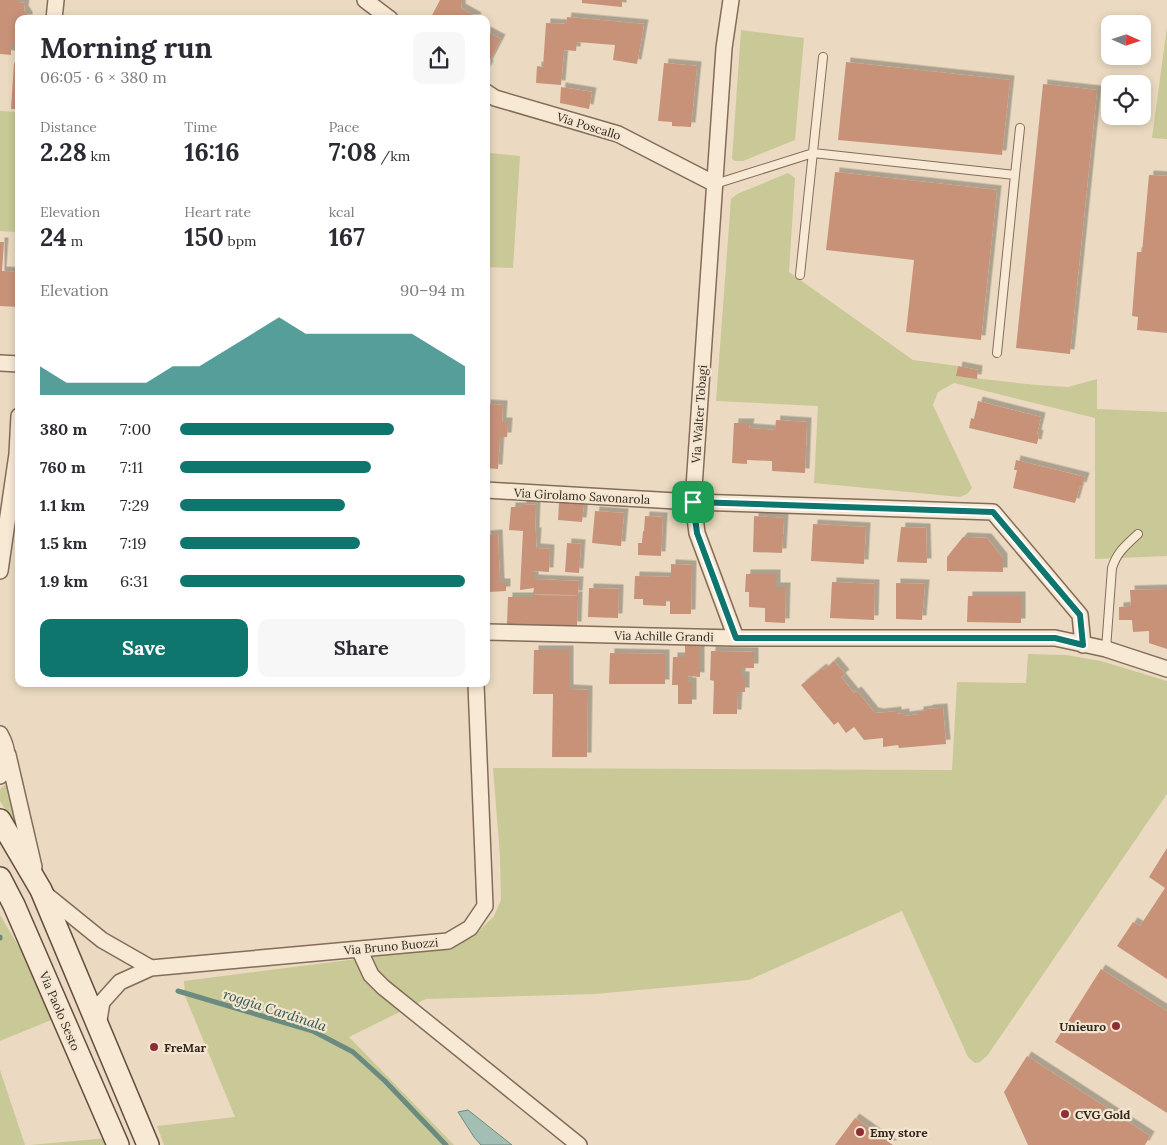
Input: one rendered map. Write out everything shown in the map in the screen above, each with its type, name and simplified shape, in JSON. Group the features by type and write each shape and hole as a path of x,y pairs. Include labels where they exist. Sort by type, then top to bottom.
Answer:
{"street":[{"path":"54,15 56,0"},
{"path":"365,0 385,15"},
{"name":"Via Walter Tobagi","path":"731,0 724,48 693,502 697,533 736,638"},
{"name":"Via Poscallo","path":"490,95 495,98 618,134 715,184"},
{"path":"0,363 15,364"},
{"path":"0,571 15,461"},
{"name":"Via Girolamo Savonarola","path":"490,490 693,502 993,512 1080,615 1083,645"},
{"name":"Via Achille Grandi","path":"490,632 736,638 1055,638 1106,649 1167,669"},
{"name":"Via Bruno Buozzi","path":"98,1028 102,1002 120,982 151,968 448,941 470,928 485,906 476,687"},
{"path":"0,734 5,742 23,826 41,890 148,1145"},
{"path":"0,776 5,769 8,755"},
{"path":"0,820 41,890 102,940 151,968"},
{"name":"Via Paolo Sesto","path":"0,878 14,905 118,1145"},
{"path":"358,949 371,975 383,987 579,1145"}],"lane":[{"path":"800,274 823,57"},
{"path":"997,353 1020,128"},
{"path":"715,184 814,153 1016,175"},
{"path":"1106,649 1112,568 1117,554 1138,534"}],"green space":[{"path":"1167,27 1167,139 1152,138"},
{"path":"741,30 804,38 795,140 743,161 735,161 732,159"},
{"path":"0,111 15,112 15,232 0,231"},
{"path":"490,153 520,156 513,268 490,267"},
{"path":"788,173 795,178 789,272 913,360 958,366 957,376 1036,385 1068,387 1097,379 1097,409 1167,412 1167,556 1095,559 1095,418 954,383 938,392 933,405 972,488 967,494 960,497 814,483 818,406 716,401 731,199 737,194"},
{"path":"1028,654 1066,655 1101,661 1167,681 1167,794 987,1056 980,1062 975,1063 968,1057 902,911 749,980 595,994 426,999 349,1037 454,1145 164,1145 157,1126 235,1117 185,996 184,981 444,948 473,937 494,916 501,900 500,856 493,768 952,770 957,682 1026,683"},
{"path":"8,783 19,826 16,827 0,801 0,789"},
{"path":"0,915 34,972 56,1018 0,1041"},
{"path":"0,1070 25,1145 0,1145"},
{"path":"108,1138 111,1145 30,1145"}],"shaded area":[{"path":"468,1110 512,1145 481,1145 458,1112"}],"building":[{"path":"0,0 18,0 18,2 25,3 24,10 27,15 15,15 15,45 11,45 11,55 0,54"},
{"path":"440,0 462,0 461,8 473,15 432,15"},
{"path":"582,0 622,0 622,7 582,3"},
{"path":"567,17 644,24 637,64 613,60 615,45 577,42 576,51 564,50 561,85 536,83 537,66 543,67 546,23 566,24"},
{"path":"490,33 501,39 490,60"},
{"path":"846,62 1010,80 1002,155 838,140"},
{"path":"14,63 15,63 15,109 11,109"},
{"path":"664,63 697,66 691,127 672,126 672,122 658,121"},
{"path":"1043,84 1097,90 1070,354 1016,348"},
{"path":"561,87 592,92 589,109 560,103"},
{"path":"835,172 997,190 981,340 906,332 914,260 826,250"},
{"path":"1149,175 1167,176 1167,333 1137,330 1138,317 1132,316 1137,252 1142,252"},
{"path":"0,242 4,242 2,271 15,272 15,307 0,306"},
{"path":"958,366 978,370 977,379 956,376"},
{"path":"978,401 1041,417 1037,444 969,428 971,418 974,419"},
{"path":"490,404 503,405 502,422 508,422 507,437 500,437 498,469 490,468"},
{"path":"776,420 807,422 805,473 772,471 772,461 747,460 747,464 732,463 734,423 750,423 749,428 775,430"},
{"path":"1016,460 1085,477 1075,503 1013,488 1017,470 1014,470"},
{"path":"559,502 584,503 582,522 558,520"},
{"path":"522,504 536,505 536,548 550,549 549,572 534,571 534,579 579,581 578,595 533,594 534,588 520,590 523,531 509,530 511,507 522,507"},
{"path":"595,511 624,513 621,546 592,543"},
{"path":"645,516 663,517 661,556 638,555 638,543 642,543"},
{"path":"754,516 784,518 782,553 753,552"},
{"path":"813,524 866,527 864,564 811,561"},
{"path":"901,527 926,528 927,563 897,562"},
{"path":"498,534 500,583 506,583 506,591 490,592 490,535"},
{"path":"963,537 987,538 1003,558 1003,572 947,571 947,557"},
{"path":"567,543 581,544 579,573 565,572"},
{"path":"671,564 692,565 691,614 670,614 670,600 666,600 666,606 643,605 643,599 634,599 635,576 671,577"},
{"path":"746,574 776,574 776,587 786,587 785,623 765,622 765,608 749,607 749,592 745,592"},
{"path":"832,582 875,584 874,620 830,618"},
{"path":"896,583 925,584 922,620 896,619"},
{"path":"589,588 619,589 618,618 588,617"},
{"path":"1167,589 1167,649 1149,643 1149,631 1133,632 1132,620 1119,620 1119,607 1131,606 1130,590"},
{"path":"533,595 578,596 577,626 507,624 508,597 533,597"},
{"path":"968,596 1021,596 1021,623 967,622"},
{"path":"685,643 700,644 700,677 688,676 688,682 692,682 692,704 678,704 678,685 672,685 673,657 685,657"},
{"path":"534,650 569,650 569,689 588,690 587,757 552,757 553,694 533,694"},
{"path":"711,651 754,652 754,668 741,668 741,676 745,676 745,692 738,692 737,714 713,714 714,681 710,680"},
{"path":"610,653 665,654 665,684 609,684"},
{"path":"834,661 845,674 841,677 854,693 857,691 874,712 897,711 897,714 905,713 905,716 919,714 919,711 928,709 943,708 946,744 899,748 898,745 883,747 883,738 864,740 854,727 846,733 838,722 834,725 801,685"},
{"path":"1167,848 1167,979 1117,946 1133,922 1140,926 1165,888 1149,877"},
{"name":"Unieuro","path":"1101,969 1167,1011 1167,1113 1055,1042"},
{"name":"CVG Gold","path":"1027,1056 1150,1136 1145,1145 1028,1145 1004,1092"},
{"name":"Emy store","path":"855,1118 893,1145 835,1145"}],"waterway":[{"name":"roggia Cardinala","path":"178,991 313,1031 353,1052 385,1081 446,1145"}],"place":[{"name":"Unieuro","path":"1116,1026"},
{"name":"FreMar","path":"154,1047"},
{"name":"CVG Gold","path":"1065,1114"},
{"name":"Emy store","path":"860,1132"}],"route":[{"path":"693,502 993,512 1080,615 1083,645 1055,638 736,638 697,533 693,502"}]}
